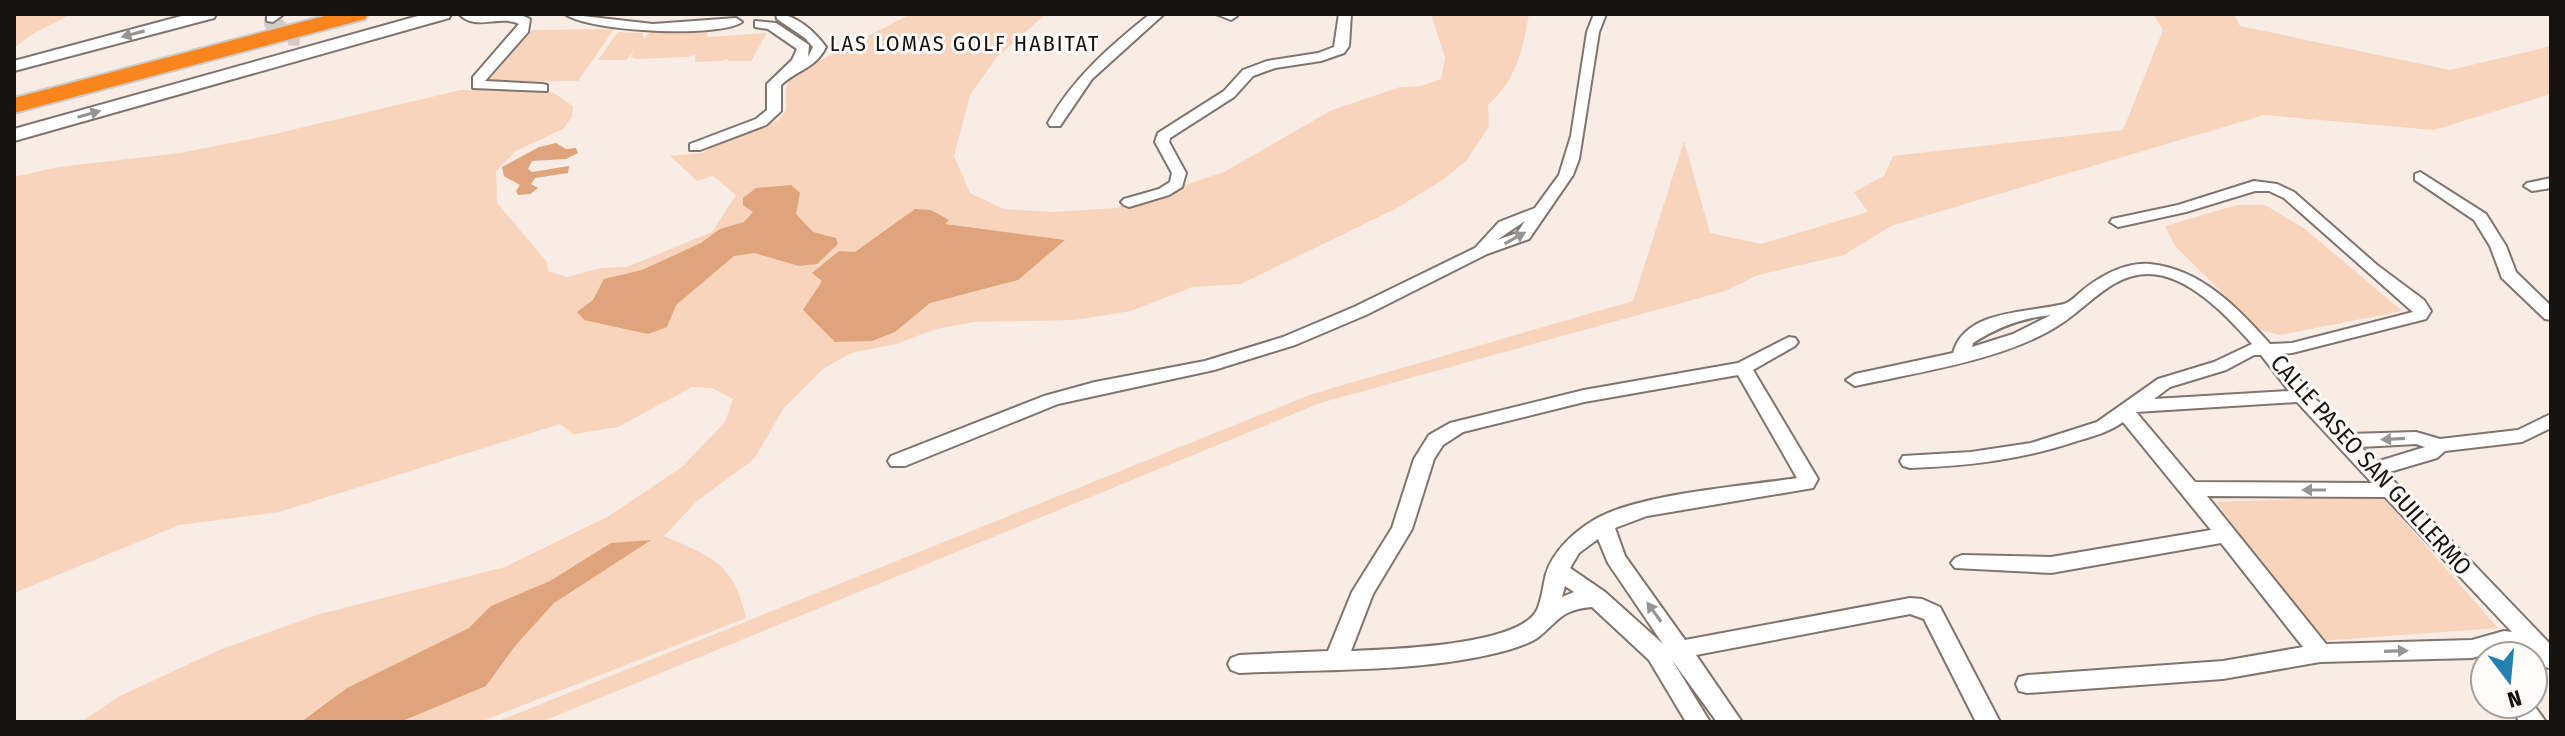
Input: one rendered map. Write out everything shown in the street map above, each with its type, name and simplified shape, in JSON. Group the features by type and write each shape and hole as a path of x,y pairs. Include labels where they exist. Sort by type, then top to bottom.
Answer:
{"highway":[{"path":"14,93 318,14"},
{"path":"14,106 357,14"}],"main road":[{"path":"14,66 208,14"},
{"path":"300,37 346,33 405,14"},
{"path":"14,135 443,14"}],"street":[{"path":"465,14 474,20 513,16 526,22 524,29 478,80 478,85 542,88"},
{"path":"571,14 679,26 735,18 772,26 820,49 813,60 785,74 774,84 774,111 768,118 695,147"},
{"path":"644,14 724,14"},
{"path":"1055,123 1063,105 1085,80 1158,14"},
{"path":"1129,202 1164,192 1177,184 1179,173 1162,142 1163,136 1229,94 1260,68 1321,57 1339,50 1343,46 1345,14"},
{"path":"898,461 1051,400 1095,388 1208,366 1289,341 1360,311 1481,251 1523,236 1566,175 1572,159 1593,32 1600,14"},
{"path":"759,24 782,15 808,43"},
{"path":"2420,177 2480,217 2498,246 2508,274 2551,315"},
{"path":"2532,186 2551,183"},
{"path":"1855,380 1996,348 2046,326 2104,282 2126,271 2178,269 2210,293 2268,350 2307,345 2420,315 2422,311 2418,304 2289,195 2272,187 2240,189 2181,209 2118,222"},
{"path":"1336,660 1363,592 1402,529 1424,459 1436,440 1457,427 1584,396 1743,368 1789,342"},
{"name":"CALLE PASEO SAN GUILLERMO","path":"1910,461 1971,459 2033,449 2104,426 2164,383 2220,366 2250,350 2268,350 2302,396 2532,640"},
{"path":"1239,664 1412,657 1505,642 1532,631 1547,613 1558,570 1572,548 1603,524 1645,509 1806,483 1808,479 1743,368"},
{"path":"2302,396 2128,409 2150,442 2320,653"},
{"path":"2345,441 2416,438 2440,445 2522,436 2551,420"},
{"path":"2104,426 2150,442"},
{"path":"2373,470 2430,453 2440,445"},
{"path":"2190,489 2392,490"},
{"path":"1603,524 1615,558 1730,722"},
{"path":"1962,563 2051,565 2225,535"},
{"path":"1572,548 1591,548 1615,558"},
{"path":"1558,570 1597,598 1657,654 1698,722"},
{"path":"1547,613 1576,600 1597,598"},
{"path":"1657,654 1910,606 1922,607 1932,613 1988,722"},
{"path":"2027,684 2223,670 2320,653 2469,656"}],"shaded area":[{"path":"14,14 71,14 31,35 14,48"},
{"path":"911,14 1046,14 996,58 970,95 954,156 970,193 1004,209 1054,212 1116,208 1224,172 1332,110 1400,87 1421,86 1441,79 1445,58 1431,14 1529,14 1517,64 1498,96 1488,105 1489,126 1467,160 1444,179 1397,208 1241,284 1192,287 1131,311 1075,320 974,322 936,329 896,344 851,353 823,369 784,408 754,459 697,501 664,536 708,557 727,573 735,585 746,618 480,722 81,722 120,696 219,650 320,614 505,567 609,516 682,467 725,422 733,399 712,388 692,387 618,427 573,434 560,424 279,512 179,525 14,593 14,177 59,167 180,153 461,90 536,90 554,93 573,106 572,117 563,129 516,151 496,171 497,203 547,262 548,271 567,277 601,268 627,267 712,232 736,195 713,176 697,181 670,156 702,153 721,140 779,120 786,110 789,80 797,72"},
{"path":"2153,14 2234,14 2240,26 2450,70 2551,46 2551,94 2434,130 2264,115 1891,226 1844,255 1758,275 1725,291 1320,403 541,722 496,722 1312,394 1633,301 1684,141 1710,233 1761,244 1868,212 1854,192 1884,176 1893,156 2123,130 2163,30"},
{"path":"614,29 578,81 494,82 490,79 532,30"},
{"path":"708,30 707,37 767,33 751,61 729,61 727,58 695,62 696,54 636,59 631,57 635,50 626,60 598,60 618,32 643,33 643,39 651,31"},
{"path":"556,143 566,149 576,148 578,153 566,159 532,161 528,169 532,172 569,166 568,173 535,178 531,184 538,188 530,194 518,195 516,191 520,185 504,176 502,167 539,147"},
{"path":"791,185 800,193 796,214 813,232 836,238 838,244 817,264 799,266 754,253 734,256 676,305 667,327 648,334 584,320 577,312 593,300 604,279 642,270 701,243 720,229 744,222 753,212 743,205 743,198 756,188"},
{"path":"2237,205 2265,205 2305,229 2402,311 2280,335 2260,330 2175,246 2165,226"},
{"path":"915,209 931,210 949,220 945,224 1065,240 1018,280 930,303 895,332 872,341 835,342 803,310 822,281 812,273 839,251 855,252"},
{"path":"2382,496 2498,628 2319,641 2216,502"},
{"path":"651,540 554,603 515,646 486,686 400,722 301,722 347,688 469,628 491,606 550,581 611,543"}],"tunnel":[{"path":"273,17 273,23 286,36 300,37"}],"district":[{"name":"LAS LOMAS GOLF HABITAT","path":"965,43"}]}
